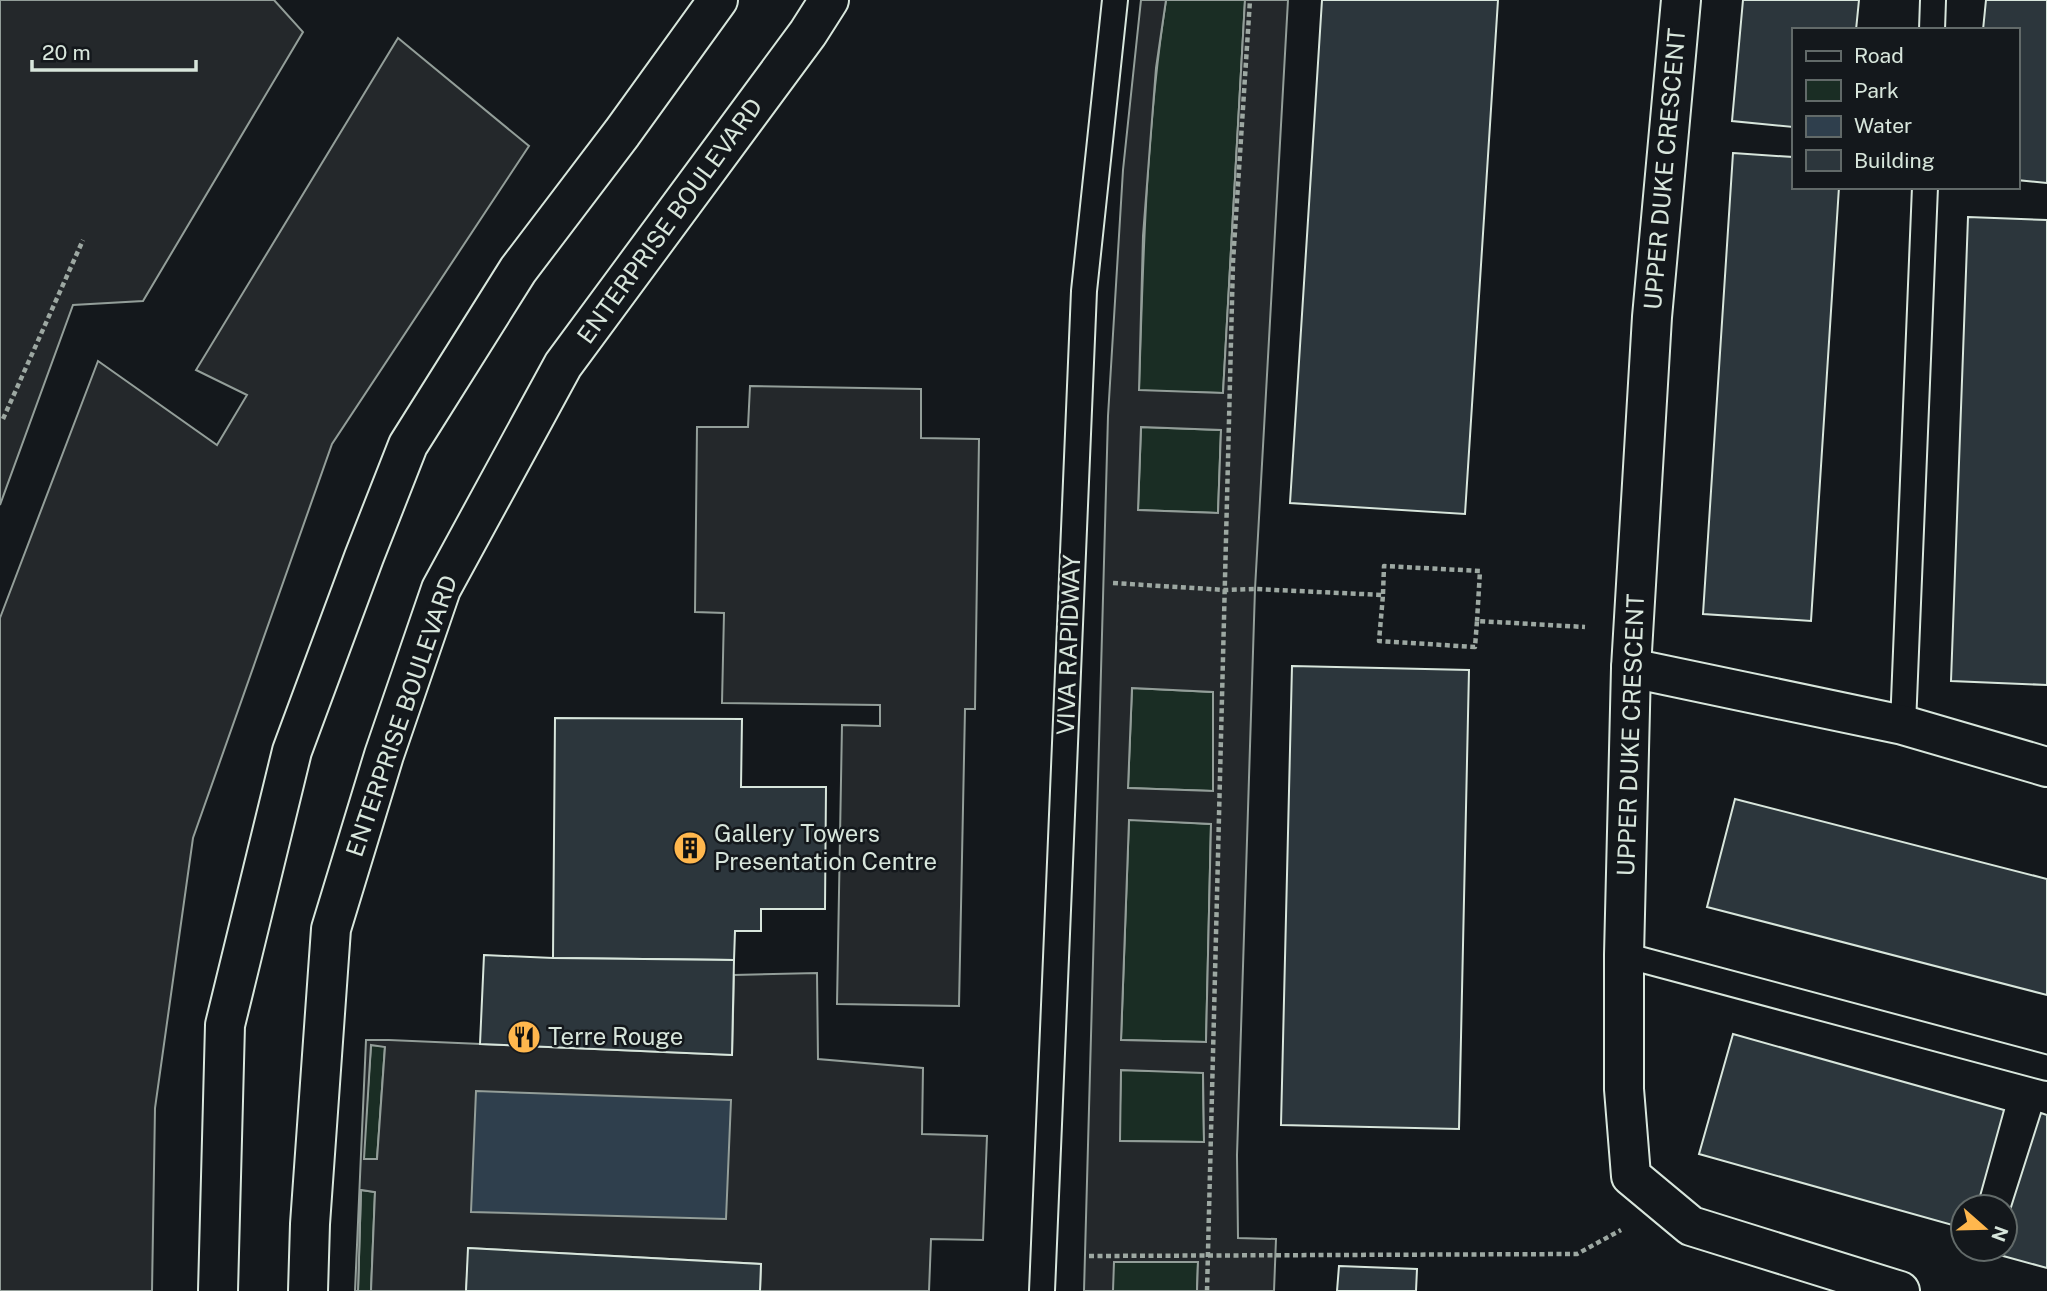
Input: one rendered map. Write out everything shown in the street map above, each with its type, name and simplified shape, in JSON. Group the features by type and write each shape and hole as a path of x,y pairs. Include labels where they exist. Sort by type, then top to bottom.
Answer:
{"main road":[{"path":"218,1291 225,1025 292,751 364,557 408,444 518,270 718,0"},
{"name":"ENTERPRISE BOULEVARD","path":"308,1291 310,1224 331,929 384,755 441,589 563,365 800,44 829,0"},
{"name":"UPPER DUKE CRESCENT","path":"1681,0 1652,317 1631,668 1624,955 1624,1088 1632,1176 1691,1226 1900,1291"},
{"path":"1631,668 1903,725 2047,767"}],"lane":[{"name":"VIVA RAPIDWAY","path":"1042,1291 1084,291 1115,0"},
{"path":"1932,28 1933,0"},
{"path":"1903,725 1925,189"},
{"path":"1624,955 2047,1068"}],"path":[{"path":"1207,1291 1233,262 1250,0"},
{"path":"3,419 83,240"},
{"path":"1384,566 1480,571 1477,621 1475,647 1379,642 1384,566"},
{"path":"1108,583 1382,595"},
{"path":"1477,621 1634,630"},
{"path":"1089,1256 1577,1254 1667,1205"}],"green space":[{"path":"1166,0 1245,0 1223,393 1139,391 1150,146"},
{"path":"1141,427 1221,430 1218,513 1138,510"},
{"path":"1132,688 1213,692 1213,791 1128,788"},
{"path":"1129,819 1211,824 1206,1042 1121,1040"},
{"path":"371,1045 385,1046 377,1159 363,1159"},
{"path":"1121,1070 1203,1072 1204,1142 1119,1141"},
{"path":"361,1190 375,1192 371,1291 358,1291"},
{"path":"1113,1262 1198,1262 1197,1291 1113,1291"}],"shaded area":[{"path":"0,0 274,0 303,32 143,301 73,305 0,505"},
{"path":"1141,0 1166,0 1156,68 1143,236 1139,390 1223,393 1245,0 1288,0 1255,589 1237,1155 1238,1238 1276,1239 1274,1291 1197,1291 1198,1262 1114,1262 1113,1291 1084,1291 1108,416 1123,170","holes":["1141,427 1221,430 1218,513 1138,510","1132,688 1213,692 1213,791 1128,788","1129,820 1211,824 1206,1042 1121,1040","1121,1070 1203,1073 1204,1142 1120,1141"]},
{"path":"398,38 529,146 332,444 193,838 155,1108 152,1291 0,1291 0,618 98,361 217,445 247,395 196,370"},
{"path":"750,386 921,389 921,438 979,439 975,709 965,709 959,1006 837,1004 842,725 880,726 880,705 722,703 724,613 695,612 697,427 748,427"},
{"path":"817,973 818,1059 923,1068 922,1134 987,1136 983,1240 931,1239 929,1291 760,1291 761,1264 469,1248 466,1291 371,1291 375,1192 361,1190 358,1291 355,1291 366,1040 732,1055 734,975","holes":["371,1045 385,1047 377,1159 364,1159"]}],"water":[{"path":"476,1091 731,1100 726,1219 471,1212"}],"building":[{"path":"1322,0 1498,0 1465,514 1290,503"},
{"path":"1743,0 1859,0 1856,28 1792,28 1792,127 1732,121"},
{"path":"1986,0 2047,0 2047,183 2019,180 2019,28 1983,28"},
{"path":"1733,153 1792,157 1792,189 1839,189 1811,621 1703,614"},
{"path":"1968,217 2047,220 2047,685 1951,681"},
{"path":"1292,666 1469,670 1459,1129 1281,1125"},
{"name":"Gallery Towers Presentation Centre","path":"555,718 742,719 741,787 826,787 825,909 761,909 761,931 735,931 734,960 553,958"},
{"path":"1735,799 2047,879 2047,995 1707,907"},
{"path":"484,955 734,960 732,1055 480,1044"},
{"path":"1733,1034 2004,1110 1981,1193 1949,1193 1949,1224 1699,1154"},
{"path":"2041,1113 2047,1115 2047,1268 2019,1260 2019,1193 2016,1193"},
{"path":"468,1248 761,1264 760,1291 466,1291"},
{"path":"1339,1266 1417,1269 1416,1291 1337,1291"}],"place":[{"name":"Gallery Towers Presentation Centre","path":"690,848"},
{"name":"Terre Rouge","path":"524,1037"}]}
